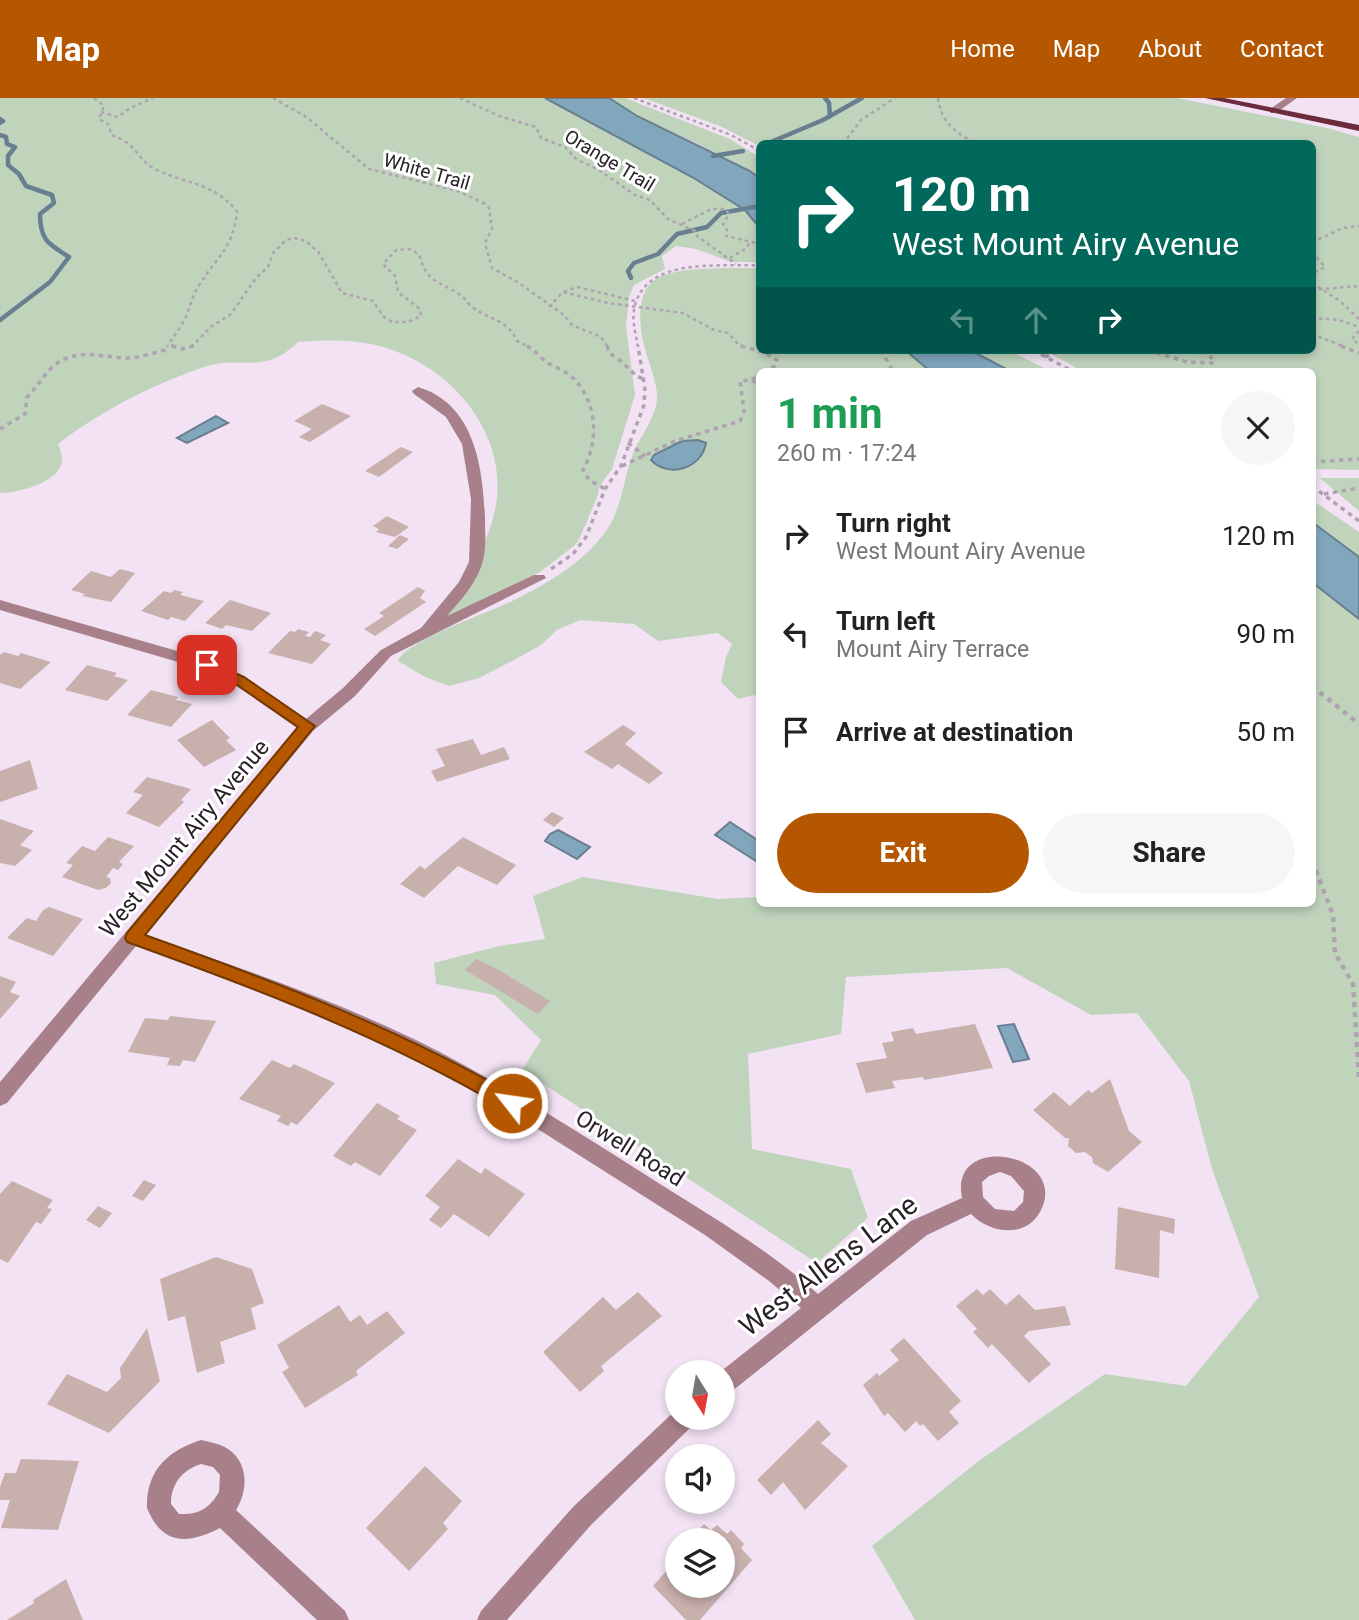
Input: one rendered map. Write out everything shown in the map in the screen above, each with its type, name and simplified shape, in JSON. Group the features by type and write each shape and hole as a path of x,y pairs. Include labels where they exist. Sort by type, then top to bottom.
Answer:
{"main road":[{"path":"1210,98 1359,120"},
{"path":"1246,98 1359,128"}],"street":[{"path":"1277,108 1292,98"},
{"path":"418,391 439,402 456,419 472,454 477,497 478,538 474,568 426,631"},
{"name":"West Mount Airy Avenue","path":"0,1097 307,726 349,692 386,653 426,631 539,578"},
{"path":"0,605 207,665 239,680 307,726"},
{"name":"Orwell Road","path":"133,938 311,1003 456,1070 772,1268 817,1308"},
{"name":"West Allens Lane","path":"735,1374 919,1228 954,1210 975,1203"},
{"path":"490,1620 582,1516 672,1430"},
{"path":"221,1513 336,1620"}],"path":[{"path":"0,429 16,422 25,414 27,397 57,363 82,354 129,358 159,352 171,345 201,282 224,253 235,232 237,211 227,198 204,183 182,179 153,168 136,155 129,143 112,135 108,124 99,119 104,106 94,98"},
{"path":"101,112 118,117 135,105 153,98"},
{"name":"White Trail","path":"273,98 305,116 369,169 458,191 485,204 489,208 492,229 485,243 492,268 510,276 549,307"},
{"name":"Orange Trail","path":"460,98 499,116 536,127 541,138 565,146 576,159 599,170 635,195 650,200 668,219 682,224 736,265"},
{"path":"634,98 731,135 756,149"},
{"path":"846,140 862,120 895,98"},
{"path":"937,98 940,119 970,140"},
{"path":"682,224 711,209 725,209 729,214 723,224 728,232 726,236 756,243"},
{"path":"1316,240 1343,228 1359,226"},
{"path":"171,345 182,349 193,347 211,327 231,314 256,278 268,267 273,253 283,242 294,238 306,241 319,253 342,293 370,300 377,304 383,316 397,323 416,320 421,316 422,310 418,304 400,296 394,285 395,276 383,264 396,250 409,249 419,254 422,265 435,283 461,295 472,307 506,324 512,329 517,341 530,346 580,386 590,403 594,420 591,455 583,470 589,480 606,489"},
{"path":"730,258 747,247 750,241"},
{"path":"1316,257 1325,267 1316,272"},
{"path":"539,578 580,547 606,489 621,466 644,405 643,379 633,319 635,301 643,285 658,275 685,268 756,265"},
{"path":"1316,286 1340,301 1359,319"},
{"path":"1316,290 1359,286"},
{"path":"635,301 578,287 563,292 549,307 564,315 572,325 601,337 610,354 621,359 634,375 643,379"},
{"path":"563,292 619,304 683,313 714,330 728,333 739,345 756,350"},
{"path":"1316,318 1339,320 1359,329 1352,339 1359,344"},
{"path":"1316,336 1359,353"},
{"path":"768,354 777,360 772,368"},
{"path":"1040,354 1066,368"},
{"path":"1045,357 1051,354"},
{"path":"1161,354 1187,362 1214,363 1206,354"},
{"path":"621,466 675,442 740,421 746,404 739,387 740,382 756,376"},
{"path":"752,380 756,382"},
{"path":"628,443 646,457"},
{"path":"1316,462 1359,459"},
{"path":"1316,488 1359,520"},
{"path":"1324,494 1336,489 1359,488"},
{"path":"1316,688 1359,724"},
{"path":"1316,871 1333,915 1335,953 1353,984 1359,1077"}],"green space":[{"path":"0,98 545,98 692,177 745,210 756,223 756,262 731,262 696,249 676,246 662,256 665,269 634,285 629,297 626,326 635,395 612,469 599,487 578,542 540,572 442,621 481,550 492,520 496,505 497,478 493,453 470,406 452,386 408,356 383,347 351,341 298,342 274,359 252,363 220,363 187,373 110,409 58,444 62,461 59,469 46,481 27,489 0,493"},
{"path":"609,98 625,98 730,139 756,155 756,176 696,143 637,116"},
{"path":"643,98 1177,98 1359,137 1359,470 1316,469 1316,368 1077,368 1051,354 1316,354 1316,140 756,140 756,144 720,126"},
{"path":"700,269 756,269 756,354 910,354 926,368 756,368 756,695 738,699 721,682 726,657 732,644 718,633 658,641 634,624 580,620 557,630 541,645 479,678 449,686 425,677 398,661 417,644 433,635 506,604 542,585 566,570 598,542 612,522 630,461 653,415 657,400 656,386 643,343 640,314 642,299 648,286 661,276"},
{"path":"978,354 1016,354 1044,368 1004,368"},
{"path":"1320,478 1359,478 1359,511"},
{"path":"1316,503 1359,532 1359,557 1316,524"},
{"path":"1316,585 1359,619 1359,1620 915,1620 872,1546 980,1460 1105,1374 1186,1386 1259,1297 1212,1169 1189,1081 1137,1013 1091,1015 1007,968 846,977 841,1034 748,1054 752,1149 851,1169 868,1218 817,1263 522,1070 541,1040 495,995 436,984 434,963 499,946 545,939 533,896 583,877 718,899 756,897 756,907 1316,907"}],"water":[{"path":"545,98 609,98 637,116 750,171 756,176 756,223 745,210 692,177"},
{"path":"910,354 978,354 1004,368 926,368"},
{"path":"216,416 228,423 187,443 177,438"},
{"path":"698,440 706,443 703,452 698,459 684,468 667,469 651,460 654,455 682,441"},
{"path":"1316,525 1359,557 1359,619 1316,585"},
{"path":"730,822 756,839 756,861 715,835"},
{"path":"558,830 590,847 577,859 545,841 550,834"},
{"path":"1014,1024 1029,1059 1013,1062 998,1026"}],"building":[{"path":"322,404 351,416 310,442 299,437 312,429 294,421"},
{"path":"401,447 413,452 379,477 365,471"},
{"path":"387,516 409,527 395,537 376,532 379,529 373,526"},
{"path":"400,535 409,539 397,549 388,546"},
{"path":"120,569 135,573 111,602 82,596 85,594 71,590 91,571 111,577"},
{"path":"418,587 425,591 420,598 426,602 375,636 364,629 384,616 379,613"},
{"path":"174,590 183,592 180,595 204,601 185,621 171,617 168,620 141,611 164,591 171,593"},
{"path":"230,600 271,613 252,631 226,625 222,629 205,623"},
{"path":"298,629 309,632 305,636 310,637 315,631 326,635 320,640 331,644 312,664 268,653 290,631 295,632"},
{"path":"4,652 18,656 21,653 51,662 20,689 0,683 0,655"},
{"path":"87,665 117,673 114,676 128,680 107,701 65,690"},
{"path":"151,690 178,697 176,700 192,704 171,727 127,715"},
{"path":"212,720 230,738 226,740 236,750 204,767 177,740"},
{"path":"623,725 636,733 625,744 663,773 649,784 618,764 612,769 584,752"},
{"path":"473,739 481,755 504,747 510,759 437,782 431,771 445,766 436,749"},
{"path":"30,760 38,789 0,802 0,771"},
{"path":"147,777 191,789 181,800 184,802 159,827 126,813 143,795 133,792"},
{"path":"552,812 564,818 554,827 543,820"},
{"path":"0,819 34,831 20,845 32,850 15,866 0,863"},
{"path":"108,837 134,846 119,862 123,864 118,870 113,868 106,877 110,878 111,883 106,888 98,890 62,877 73,865 66,863 82,846 95,851"},
{"path":"463,837 516,865 497,885 458,866 424,898 400,884 420,866 425,869"},
{"path":"49,907 83,919 53,956 7,938 27,918 36,921 43,910"},
{"path":"476,959 550,1001 538,1014 465,970"},
{"path":"0,976 16,982 10,992 20,996 0,1019"},
{"path":"170,1016 216,1021 195,1062 183,1060 180,1066 167,1065 170,1058 128,1052 145,1018 168,1020"},
{"path":"975,1024 993,1068 924,1080 923,1077 892,1081 895,1088 866,1093 856,1063 887,1058 882,1043 894,1041 891,1032 913,1028 916,1034"},
{"path":"272,1060 290,1068 294,1064 335,1083 297,1125 291,1122 288,1126 277,1121 281,1116 239,1099"},
{"path":"1110,1079 1129,1131 1142,1142 1108,1172 1093,1163 1092,1157 1085,1152 1076,1153 1068,1146 1069,1138 1065,1138 1033,1110 1054,1092 1070,1106 1088,1090 1092,1093"},
{"path":"377,1103 417,1130 380,1176 355,1162 351,1166 333,1156"},
{"path":"458,1159 481,1174 485,1168 525,1194 489,1237 454,1214 441,1228 429,1220 440,1207 425,1196"},
{"path":"144,1180 156,1185 143,1201 132,1196"},
{"path":"12,1181 53,1200 47,1208 52,1209 41,1224 36,1222 8,1263 0,1259 0,1194"},
{"path":"98,1206 112,1213 100,1228 86,1220"},
{"path":"1118,1207 1175,1219 1174,1234 1160,1230 1159,1278 1115,1269"},
{"path":"216,1257 252,1269 264,1303 251,1308 256,1329 220,1342 225,1363 197,1373 185,1316 168,1321 160,1279"},
{"path":"977,1289 983,1295 990,1289 1006,1305 1019,1294 1035,1310 1065,1306 1071,1325 1029,1331 1024,1336 1051,1364 1029,1383 992,1344 988,1348 973,1332 977,1329 956,1306"},
{"path":"638,1292 662,1316 601,1366 604,1371 580,1392 543,1352 603,1297 616,1310"},
{"path":"339,1305 350,1322 360,1315 367,1325 387,1311 405,1333 356,1371 358,1375 305,1408 282,1372 289,1368 277,1345"},
{"path":"147,1328 160,1381 109,1433 47,1404 67,1374 107,1392 121,1378 120,1368"},
{"path":"904,1338 961,1401 949,1412 959,1423 938,1441 923,1424 920,1426 916,1421 905,1432 888,1413 884,1416 863,1385 899,1360 890,1350"},
{"path":"818,1420 831,1434 821,1443 848,1466 805,1510 783,1482 771,1495 757,1480"},
{"path":"21,1459 79,1461 58,1530 1,1528 10,1500 0,1500 0,1487 5,1473 16,1473"},
{"path":"425,1466 462,1501 443,1523 448,1529 409,1571 366,1528"},
{"path":"735,1534 744,1544 741,1548 752,1560 735,1580"},
{"path":"665,1572 665,1598 719,1598 700,1620 686,1620 653,1586"},
{"path":"66,1579 83,1620 7,1620 34,1603 33,1600"}],"waterway":[{"path":"825,98 829,103 830,116"},
{"path":"776,140 823,120 862,98"},
{"path":"0,119 3,121 0,123"},
{"path":"0,135 6,137 7,144 15,147 8,156 8,165 19,174 26,186 52,195 54,203 40,214 40,223 47,241 69,257 50,282 0,320"},
{"path":"713,156 743,151"},
{"path":"631,278 628,271 634,263 658,254 677,234 707,227 721,213 756,207"}],"route":[{"path":"207,665 239,680 307,726 133,938 246,978 355,1021 456,1070 512,1103"}]}
